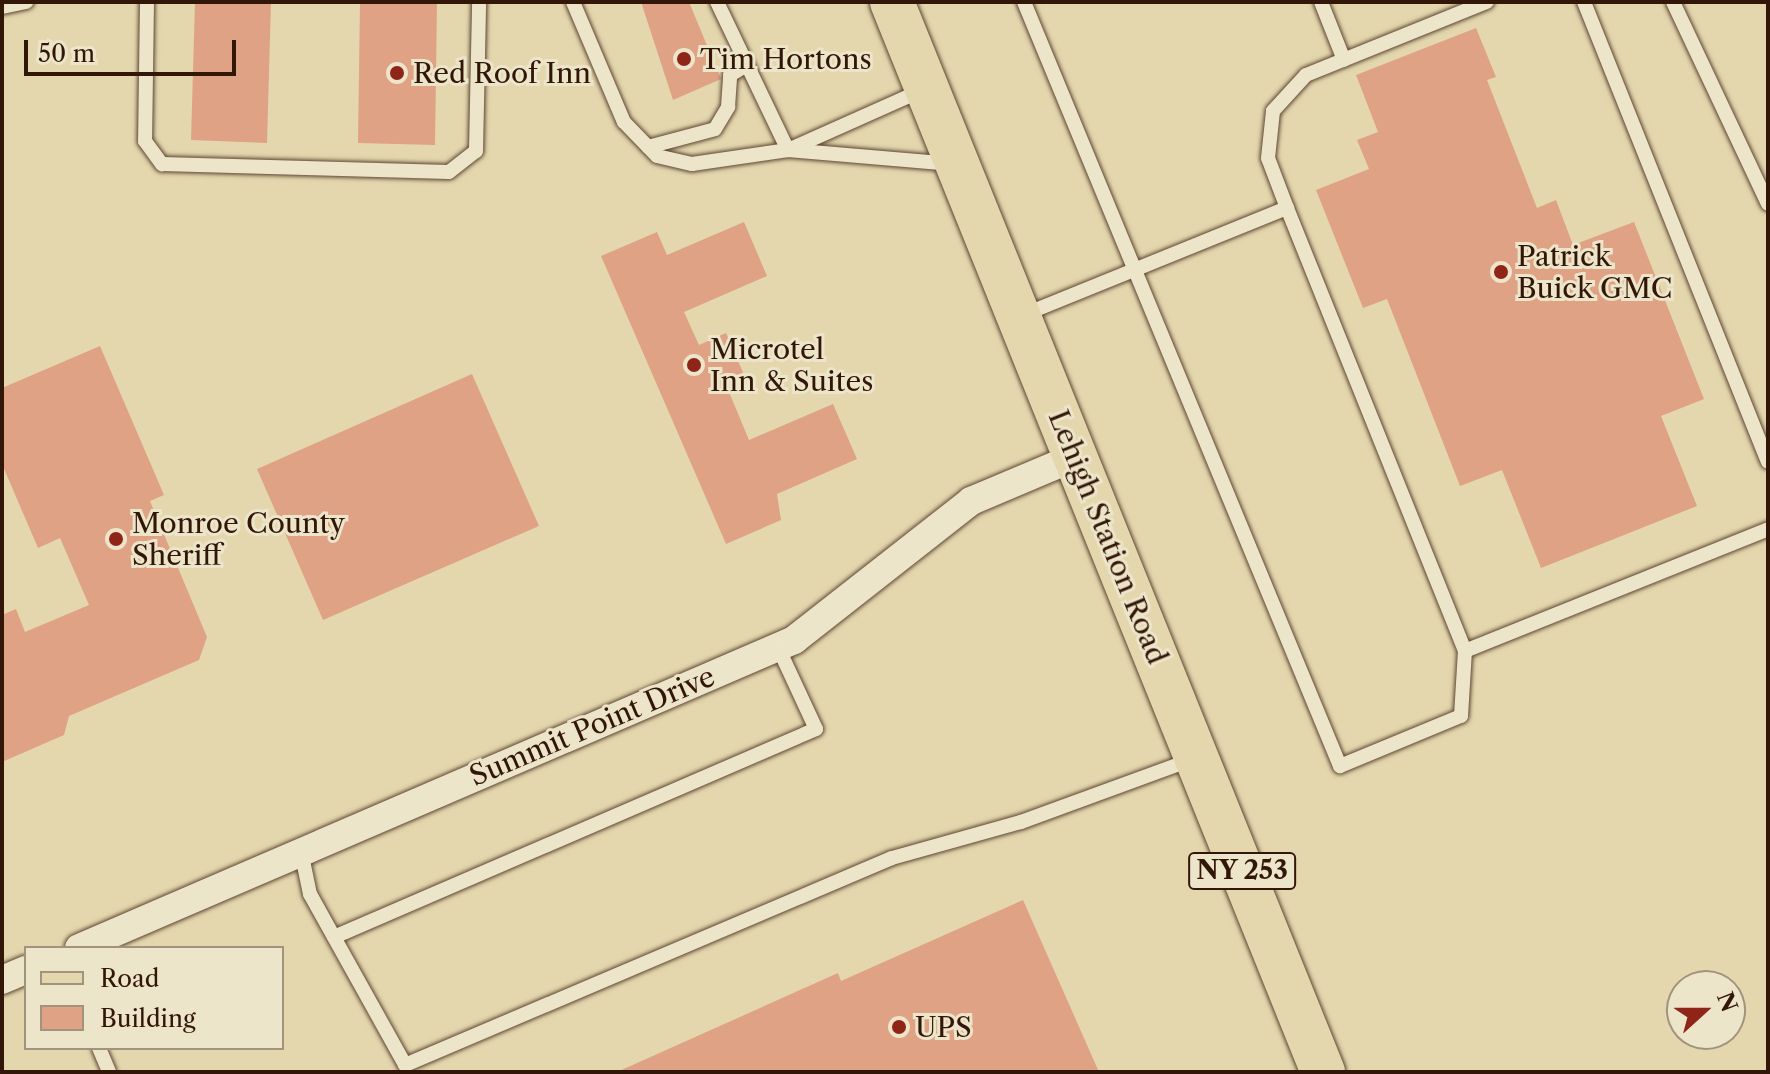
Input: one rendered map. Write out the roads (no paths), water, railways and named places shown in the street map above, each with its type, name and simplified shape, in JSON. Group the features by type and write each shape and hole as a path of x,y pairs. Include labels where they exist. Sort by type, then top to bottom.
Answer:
{"main road":[{"name":"Lehigh Station Road","path":"892,2 1323,1072"}],"street":[{"name":"Summit Point Drive","path":"84,946 778,647 971,501 1075,457"},
{"path":"2,980 24,971"}],"lane":[{"path":"2,7 26,2"},
{"path":"147,2 145,141 162,164 449,172 476,151 479,2"},
{"path":"573,2 624,122 648,147 692,164 788,150 957,164"},
{"path":"717,2 745,66 788,150"},
{"path":"1024,2 1340,766 1461,716 1465,651 1268,158 1273,111 1306,75 1487,2"},
{"path":"1321,2 1344,60"},
{"path":"1584,2 1768,462"},
{"path":"1673,2 1768,204"},
{"path":"648,147 715,129 728,107 730,75 745,66"},
{"path":"788,150 927,88"},
{"path":"1019,316 1287,208"},
{"path":"1465,651 1768,529"},
{"path":"334,937 816,729 778,647"},
{"path":"301,851 310,894 405,1065 892,858 1021,822 1197,757"},
{"path":"100,1050 109,1072"}],"place":[{"name":"Tim Hortons","path":"684,59"},
{"name":"Red Roof Inn","path":"397,73"},
{"name":"Patrick Buick GMC","path":"1501,272"},
{"name":"Microtel Inn & Suites","path":"694,365"},
{"name":"Monroe County Sheriff","path":"116,539"},
{"name":"UPS","path":"899,1027"}]}
